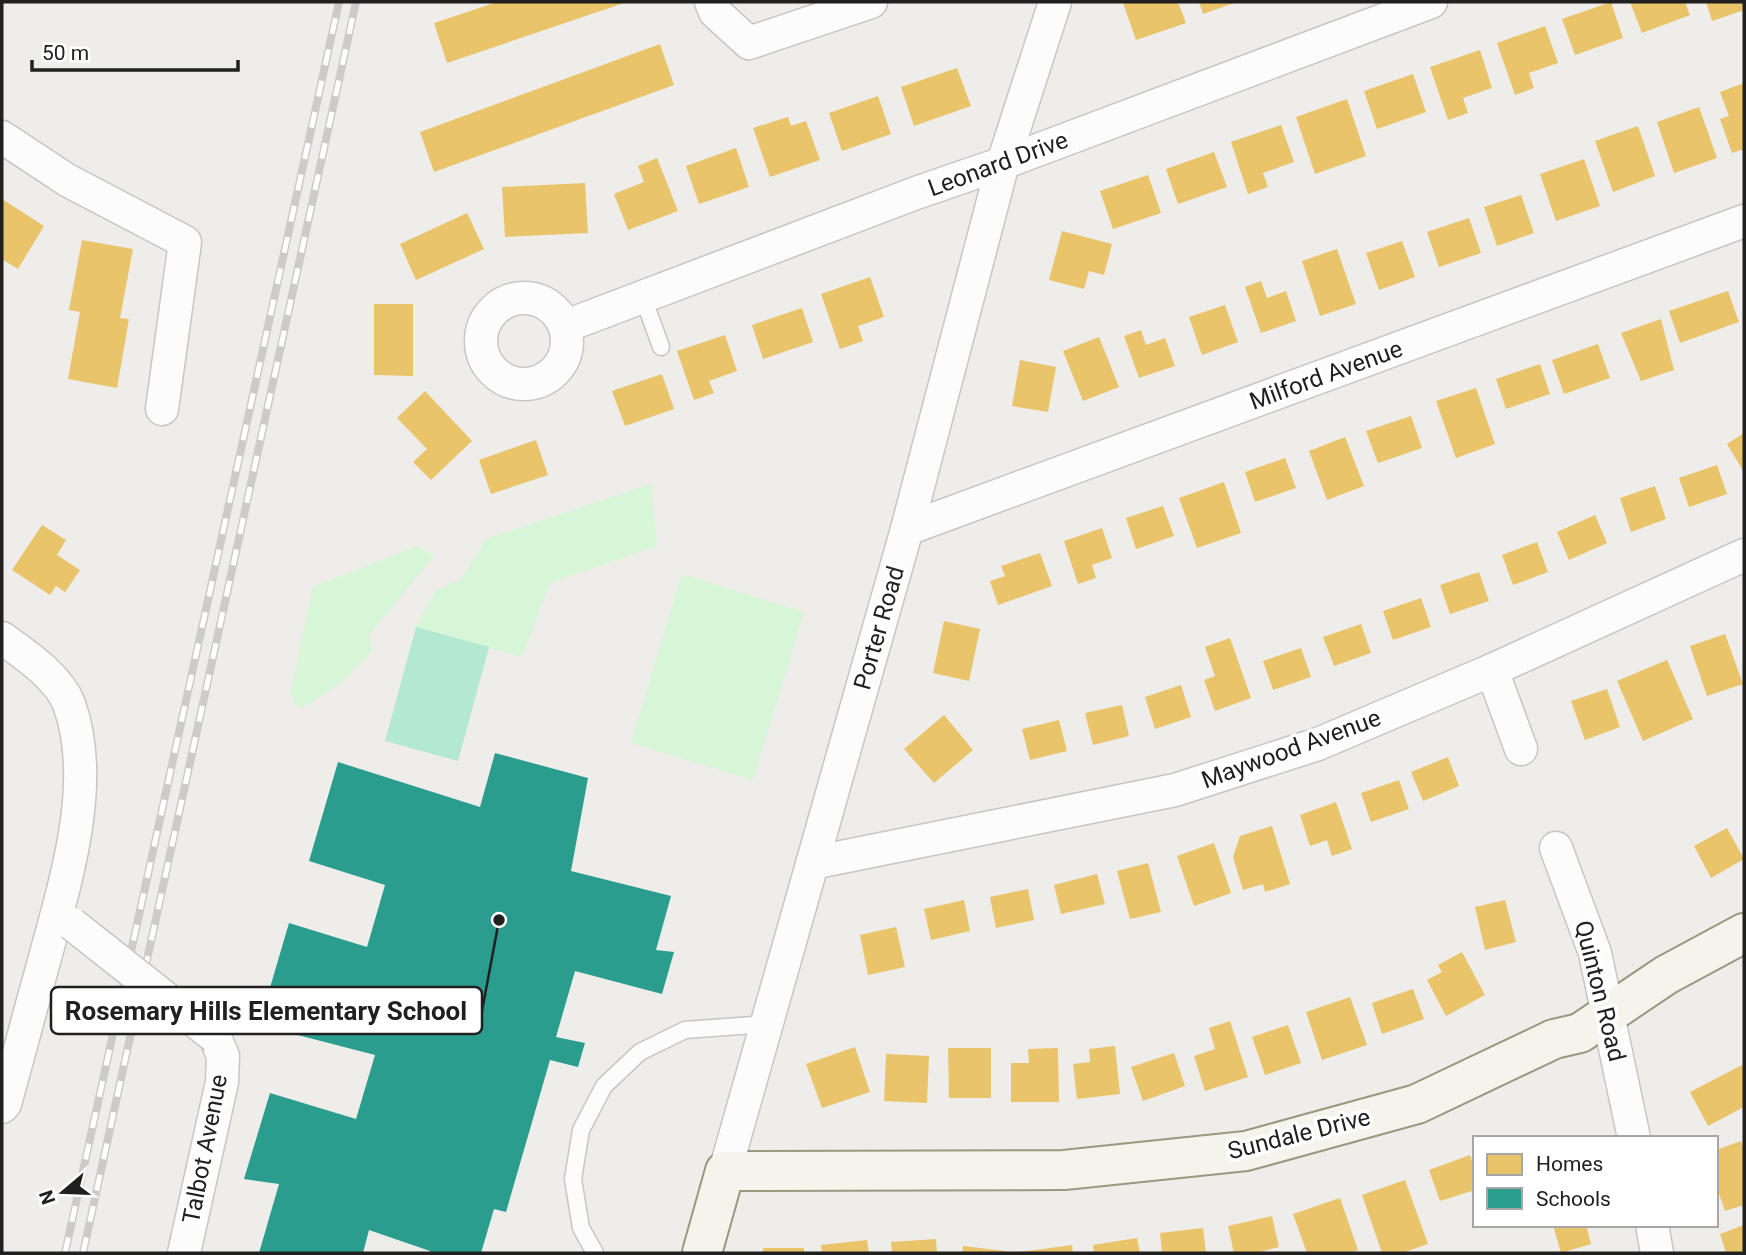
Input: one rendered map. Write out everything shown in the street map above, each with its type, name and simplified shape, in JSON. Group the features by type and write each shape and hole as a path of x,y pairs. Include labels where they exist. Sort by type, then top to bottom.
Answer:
{"street":[{"path":"711,2 715,12 749,43 871,2"},
{"name":"Porter Road","path":"702,1253 907,529 1003,163 1055,2"},
{"name":"Leonard Drive","path":"565,326 1431,2"},
{"path":"2,137 67,180 185,242 162,409"},
{"name":"Milford Avenue","path":"907,529 1744,221"},
{"name":"Maywood Avenue","path":"812,863 1175,790 1318,744 1492,670 1744,555"},
{"path":"2,638 42,666 68,702 77,742 80,779 65,918 4,1105"},
{"path":"1492,670 1521,749"},
{"name":"Quinton Road","path":"1556,848 1595,953 1634,1136"},
{"name":"Talbot Avenue","path":"65,918 215,1037 223,1056 222,1082 184,1253"},
{"name":"Sundale Drive","path":"725,1171 1064,1170 1246,1151 1417,1104 1554,1039 1580,1033 1665,975 1744,933"},
{"path":"1651,1227 1657,1253"}],"lane":[{"path":"643,297 661,347"},
{"path":"594,1253 581,1228 573,1179 581,1130 604,1086 640,1052 685,1030 766,1024"}],"green space":[{"path":"651,484 657,546 550,583 522,657 416,627 435,591 461,579 486,539"},
{"path":"417,546 434,556 369,635 372,651 342,681 311,703 303,708 295,705 291,691 313,587"},
{"path":"682,574 804,612 753,780 631,743"},
{"path":"416,627 489,647 458,761 385,741"}],"building: Homes":[{"path":"497,2 627,2 447,63 434,23"},
{"path":"1178,2 1186,23 1136,40 1123,3"},
{"path":"1199,2 1237,2 1203,14"},
{"path":"1611,2 1623,38 1575,55 1562,19"},
{"path":"1630,2 1685,2 1690,15 1642,33"},
{"path":"1706,2 1744,2 1744,10 1712,21"},
{"path":"1545,26 1558,63 1529,73 1534,88 1515,95 1497,43"},
{"path":"660,44 674,85 434,172 420,132"},
{"path":"1480,50 1492,88 1463,98 1468,113 1448,120 1430,67"},
{"path":"957,68 971,106 914,126 901,87"},
{"path":"1413,74 1426,112 1377,129 1364,91"},
{"path":"1744,83 1744,149 1732,153 1720,119 1729,116 1720,92"},
{"path":"878,96 891,134 842,151 829,113"},
{"path":"1347,99 1366,156 1315,174 1296,117"},
{"path":"1699,107 1717,158 1674,173 1657,122"},
{"path":"788,117 791,126 806,121 820,160 770,177 753,128"},
{"path":"1281,125 1294,162 1263,173 1268,187 1248,194 1231,142"},
{"path":"1638,126 1655,176 1613,192 1595,141"},
{"path":"736,148 749,187 699,204 686,166"},
{"path":"1214,152 1227,187 1178,204 1166,169"},
{"path":"657,158 678,211 628,230 614,194 644,182 638,166"},
{"path":"1584,159 1600,206 1556,221 1540,174"},
{"path":"1148,175 1161,213 1113,229 1100,191"},
{"path":"585,183 588,233 505,237 502,187"},
{"path":"1521,195 1534,233 1497,246 1484,207"},
{"path":"2,199 44,226 18,269 2,259"},
{"path":"467,213 484,249 416,280 400,244"},
{"path":"1469,218 1481,253 1439,267 1427,232"},
{"path":"1062,231 1112,244 1104,275 1089,271 1084,289 1049,280"},
{"path":"82,240 133,249 120,318 129,319 117,388 68,379 80,312 69,310"},
{"path":"1402,241 1415,277 1379,290 1366,253"},
{"path":"1337,249 1356,304 1320,316 1302,261"},
{"path":"870,277 884,317 858,326 863,341 840,349 821,294"},
{"path":"1261,281 1267,298 1286,291 1296,321 1261,333 1245,287"},
{"path":"1728,291 1739,322 1680,343 1669,311"},
{"path":"374,304 413,304 413,376 374,375"},
{"path":"1225,305 1238,342 1202,355 1189,317"},
{"path":"802,308 813,342 763,359 752,325"},
{"path":"1661,319 1674,370 1641,381 1621,333"},
{"path":"1141,330 1146,345 1165,338 1175,366 1139,378 1124,336"},
{"path":"725,335 737,371 709,381 714,393 694,400 677,351"},
{"path":"1099,337 1119,387 1083,401 1063,351"},
{"path":"1598,344 1610,378 1564,394 1552,360"},
{"path":"1020,360 1056,367 1048,412 1012,406"},
{"path":"1540,364 1550,394 1506,409 1496,379"},
{"path":"662,374 674,409 625,426 612,391"},
{"path":"1476,388 1495,444 1456,458 1436,401"},
{"path":"425,391 472,441 431,480 413,462 427,449 397,418"},
{"path":"1411,416 1422,448 1378,463 1366,431"},
{"path":"1744,433 1744,472 1727,444"},
{"path":"1345,437 1364,486 1327,500 1309,451"},
{"path":"536,440 548,475 491,494 479,460"},
{"path":"1285,458 1296,488 1255,502 1245,472"},
{"path":"1717,465 1727,494 1689,507 1679,478"},
{"path":"1224,482 1241,533 1197,548 1179,498"},
{"path":"1655,486 1666,519 1631,532 1620,498"},
{"path":"1163,506 1174,536 1136,549 1126,518"},
{"path":"1595,515 1607,543 1569,560 1557,532"},
{"path":"42,525 66,540 57,555 80,570 65,592 56,586 50,595 12,570"},
{"path":"1102,528 1112,558 1092,565 1096,578 1078,584 1064,541"},
{"path":"1537,542 1548,572 1513,585 1502,555"},
{"path":"1040,553 1052,586 998,605 990,581 1005,576 1001,566"},
{"path":"1479,572 1489,601 1450,614 1440,585"},
{"path":"1421,598 1431,627 1393,640 1383,611"},
{"path":"944,621 980,629 969,681 933,673"},
{"path":"1361,624 1371,653 1334,666 1323,637"},
{"path":"1725,634 1743,684 1707,696 1690,646"},
{"path":"1230,638 1251,698 1215,711 1204,680 1215,676 1205,647"},
{"path":"1301,648 1311,677 1273,690 1263,661"},
{"path":"1667,660 1693,719 1643,741 1617,681"},
{"path":"1181,685 1191,717 1155,729 1145,697"},
{"path":"1607,689 1620,727 1585,740 1571,701"},
{"path":"1122,705 1129,736 1093,745 1085,713"},
{"path":"944,715 973,750 934,783 904,749"},
{"path":"1059,720 1067,751 1030,760 1022,729"},
{"path":"1448,757 1459,786 1423,801 1411,772"},
{"path":"1399,780 1409,809 1371,822 1361,793"},
{"path":"1336,802 1352,849 1332,856 1327,840 1310,846 1300,815"},
{"path":"1272,826 1290,884 1265,892 1263,884 1243,890 1233,857 1240,836"},
{"path":"1727,828 1744,859 1711,878 1694,846"},
{"path":"1214,843 1231,893 1194,906 1177,856"},
{"path":"1148,863 1161,912 1130,919 1117,871"},
{"path":"1097,874 1105,904 1061,914 1054,885"},
{"path":"1028,889 1034,920 996,928 990,897"},
{"path":"964,900 970,931 931,940 924,909"},
{"path":"1505,900 1516,942 1485,950 1475,907"},
{"path":"896,927 905,967 868,975 860,935"},
{"path":"1462,952 1485,995 1446,1016 1427,980 1442,972 1438,965"},
{"path":"1413,989 1424,1019 1382,1034 1372,1003"},
{"path":"1350,997 1367,1045 1322,1060 1306,1012"},
{"path":"1230,1021 1248,1077 1205,1091 1194,1056 1215,1049 1209,1028"},
{"path":"1288,1025 1301,1063 1265,1075 1252,1037"},
{"path":"1115,1046 1120,1094 1077,1099 1073,1064 1090,1062 1089,1049"},
{"path":"855,1047 870,1092 822,1108 806,1064"},
{"path":"948,1048 991,1048 991,1098 949,1098"},
{"path":"1058,1048 1059,1102 1011,1102 1011,1063 1029,1063 1028,1049"},
{"path":"1174,1053 1185,1086 1143,1101 1131,1067"},
{"path":"886,1054 929,1056 927,1103 884,1101"},
{"path":"1742,1065 1744,1107 1708,1126 1690,1092"},
{"path":"1741,1141 1744,1151 1744,1205 1725,1211 1718,1191 1718,1149"},
{"path":"1470,1155 1473,1163 1473,1191 1440,1201 1429,1170"},
{"path":"1405,1180 1428,1244 1402,1253 1382,1253 1362,1195"},
{"path":"1340,1198 1358,1250 1349,1253 1307,1253 1293,1214"},
{"path":"1272,1216 1279,1247 1256,1253 1234,1253 1228,1226"},
{"path":"1744,1225 1744,1253 1726,1253 1720,1234"},
{"path":"1554,1227 1587,1227 1591,1244 1561,1253"},
{"path":"1203,1228 1206,1253 1162,1253 1160,1233"},
{"path":"1137,1238 1140,1253 1094,1253 1093,1245"},
{"path":"936,1239 937,1253 892,1253 891,1242"},
{"path":"867,1240 869,1253 822,1253 821,1245"},
{"path":"1072,1245 1073,1253 1020,1253 1020,1252"},
{"path":"963,1246 1005,1251 1005,1253 962,1253"},
{"path":"763,1248 804,1248 804,1253 763,1253"}],"building: Schools":[{"path":"495,753 588,778 571,871 671,896 656,950 674,952 662,994 575,971 556,1037 585,1043 578,1067 550,1060 506,1212 494,1209 481,1253 430,1253 369,1230 363,1253 259,1253 279,1184 244,1179 270,1093 356,1119 375,1055 259,1025 289,923 367,947 385,885 309,861 338,762 480,807"}],"railway":[{"path":"65,1253 339,2"},
{"path":"83,1253 356,2"}],"place":[{"name":"Rosemary Hills Elementary School","path":"499,920"}]}
